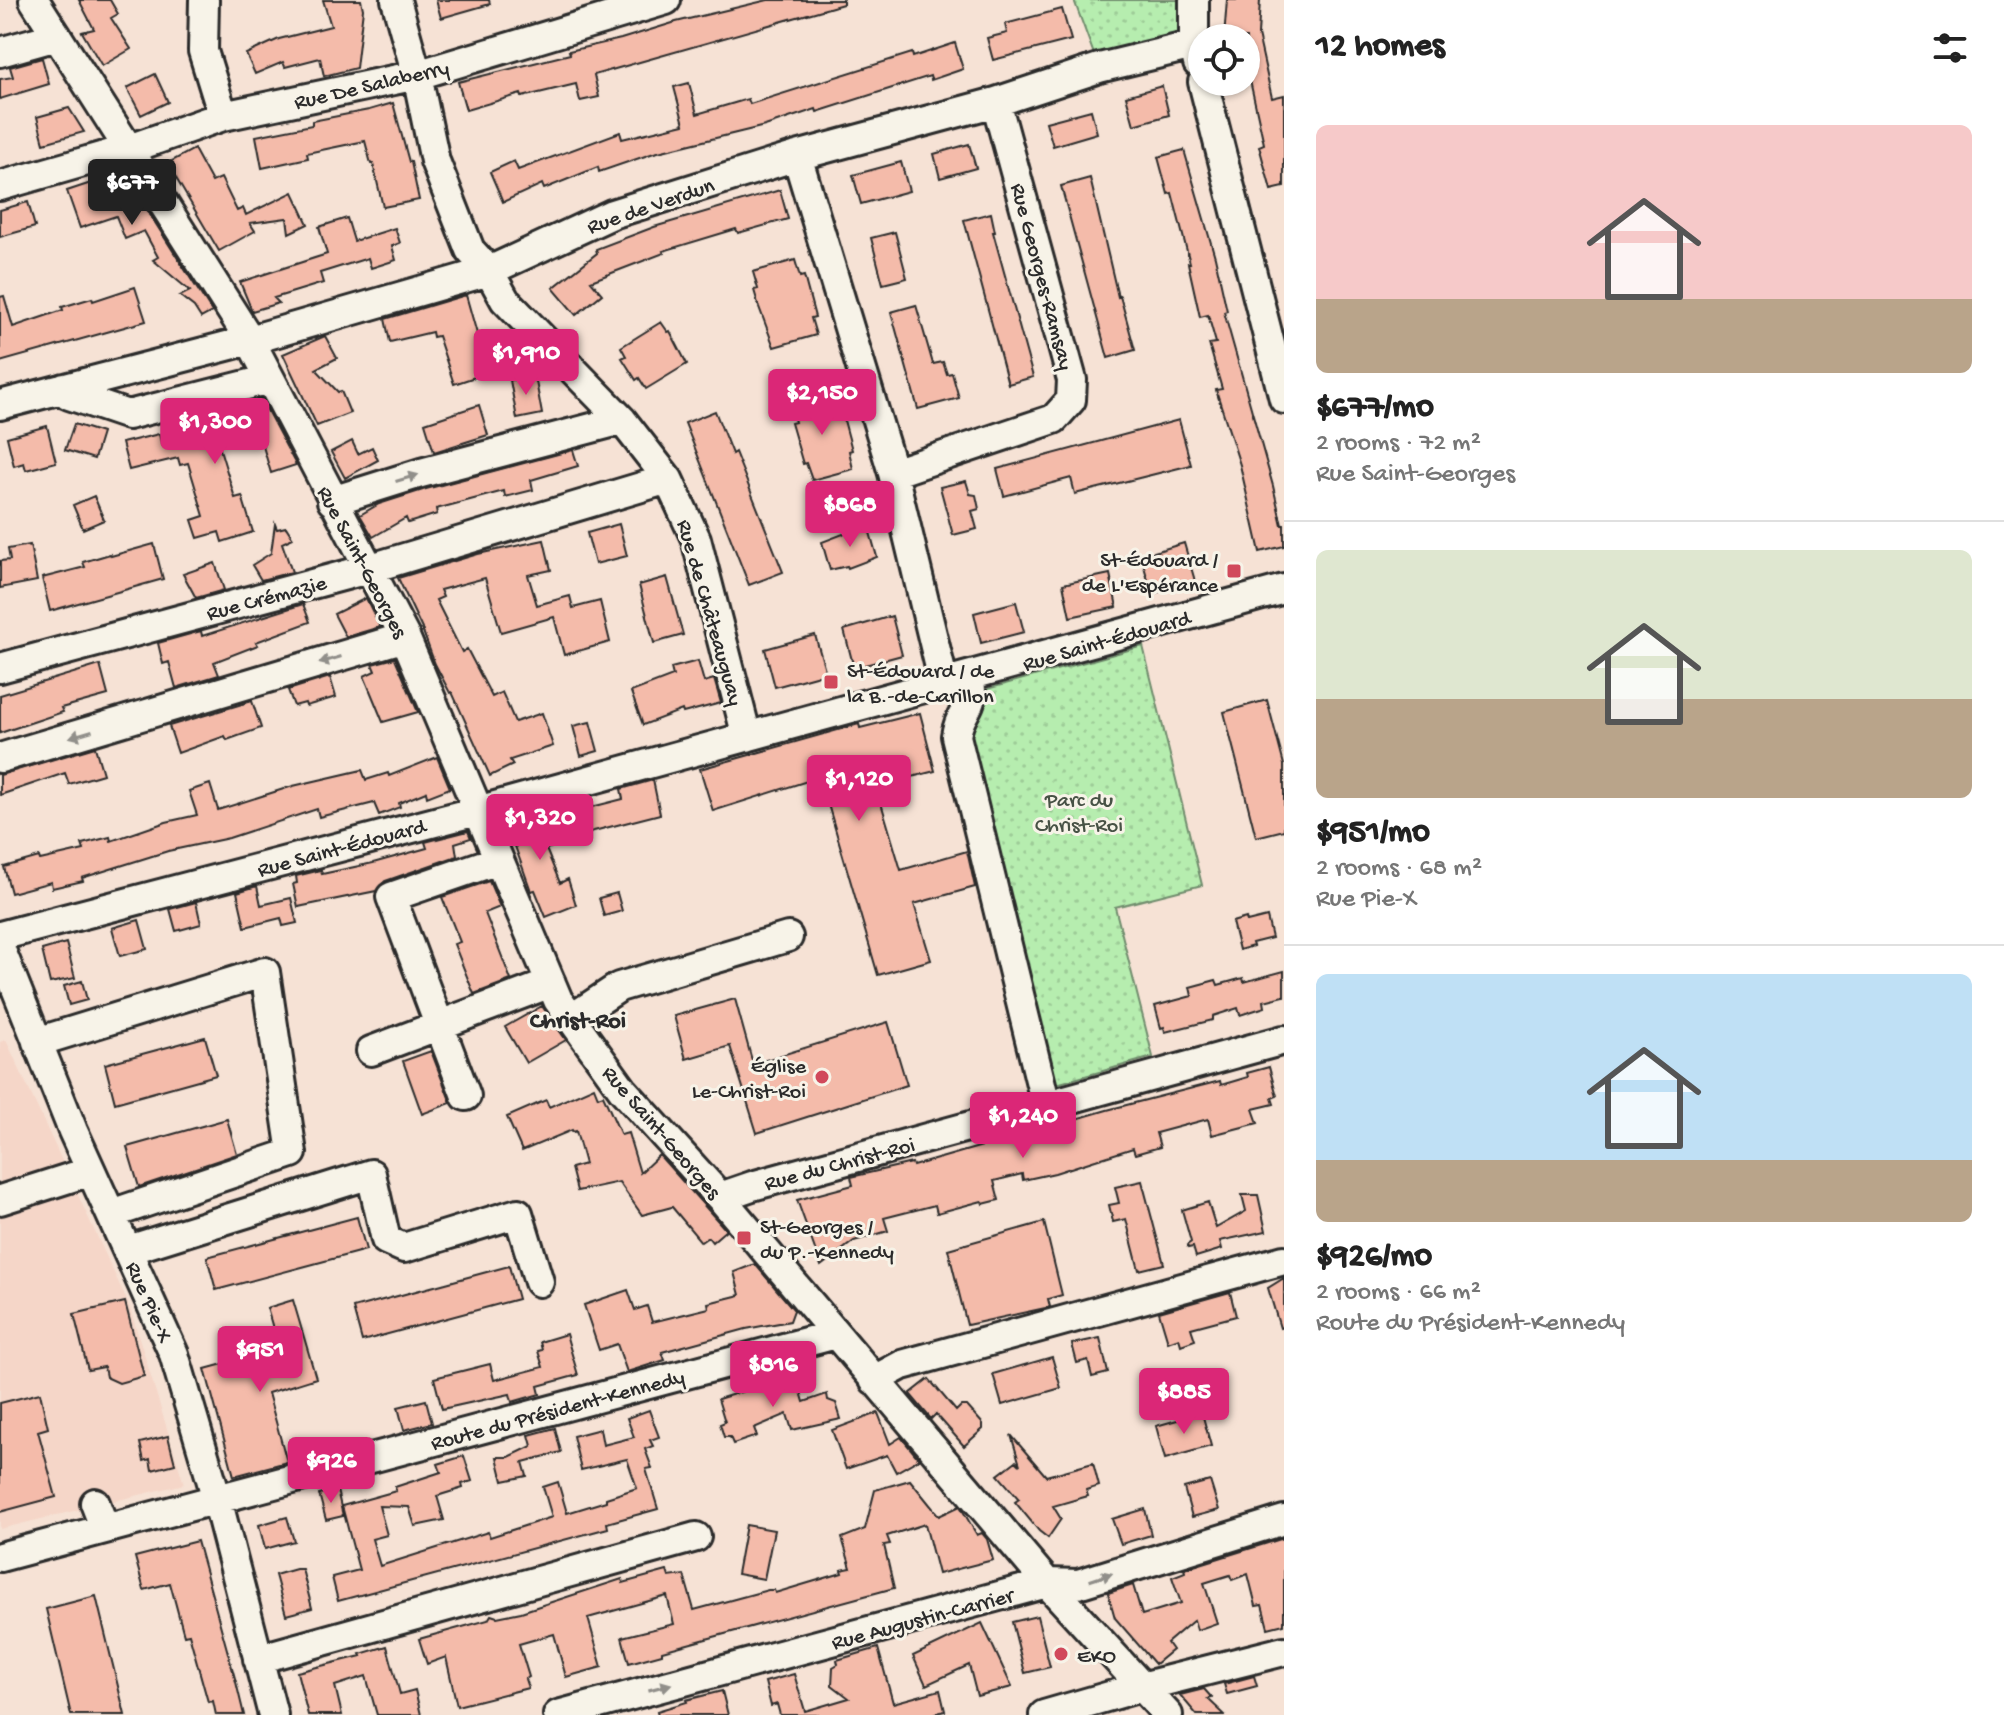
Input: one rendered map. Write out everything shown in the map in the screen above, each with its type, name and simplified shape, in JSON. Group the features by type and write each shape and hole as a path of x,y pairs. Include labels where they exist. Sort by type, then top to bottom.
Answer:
{"street":[{"name":"Rue Saint-Georges","path":"34,0 250,340 405,637 558,1000 623,1090 720,1197 1047,1583 1168,1715"},
{"path":"204,0 203,51 223,116"},
{"name":"Rue de Châteauguay","path":"396,0 417,75 435,161 470,250 489,271 505,300 622,420 668,479 696,539 747,737"},
{"name":"Rue De Salaberry","path":"0,186 129,149 223,116 417,75 610,9 666,0"},
{"path":"1194,0 1194,24"},
{"path":"0,52 57,36"},
{"name":"Rue de Verdun","path":"0,405 250,340 489,271 612,214 797,156 996,102 1099,68 1188,46"},
{"path":"1207,96 1284,399"},
{"name":"Rue Georges-Ramsay","path":"893,473 1054,419 1071,400 1072,380 996,102"},
{"path":"797,156 956,680 973,693 970,707 959,720 956,736 1046,1105"},
{"path":"64,388 69,395 128,415 270,379"},
{"path":"332,501 421,473 622,420"},
{"name":"Rue Crémazie","path":"0,668 368,569 668,479"},
{"name":"Rue Saint-Édouard","path":"0,936 477,811 1284,589"},
{"path":"0,758 405,637"},
{"path":"466,1096 391,897 498,860"},
{"path":"571,1019 619,987 788,937"},
{"name":"Rue Pie-X","path":"0,948 91,1171 174,1354 217,1499 273,1715"},
{"path":"37,1042 265,972 292,1153 111,1214"},
{"path":"371,1051 551,983"},
{"name":"Rue du Christ-Roi","path":"720,1197 1284,1040"},
{"path":"0,1200 91,1171"},
{"path":"128,1250 371,1174 386,1240 404,1248 518,1213 539,1282"},
{"path":"874,1380 902,1365 1284,1260"},
{"name":"Route du Président-Kennedy","path":"0,1557 836,1334"},
{"path":"95,1503 105,1529"},
{"name":"Rue Augustin-Carrier","path":"558,1715 1047,1583 1078,1584 1284,1520"},
{"path":"258,1659 696,1537"},
{"path":"1044,1715 1284,1651"}],"shaded area":[{"path":"6,1040 129,1305 184,1484 0,1529 0,1042"}],"green space":[{"path":"1074,0 1194,0 1194,24 1188,24 1188,46 1099,68"},
{"name":"Parc du Christ-Roi","path":"1143,646 1202,885 1115,907 1153,1057 1042,1088 947,700"}],"building":[{"path":"79,0 110,0 118,14 111,18 131,49 102,66 82,32 94,29"},
{"path":"323,0 361,0 363,9 356,68 324,76 320,58 285,67 283,62 255,74 246,54 279,39 331,26"},
{"path":"436,0 489,0 490,4 441,18"},
{"path":"768,0 843,0 843,4 594,75 599,97 580,101 576,84 522,97 521,94 466,110 458,82"},
{"path":"1227,0 1260,0 1259,24 1225,24"},
{"path":"1062,9 1071,40 993,60 987,38 1007,33 1005,24"},
{"path":"955,43 963,69 931,80 930,76 817,112 816,109 765,126 654,153 599,172 598,167 544,189 542,184 503,202 490,172 514,161 518,170 620,132 622,139 684,124 674,87 689,83 697,114 748,99 750,104 912,53 913,57"},
{"path":"1260,44 1272,98 1284,95 1284,187 1271,190 1259,146 1264,144 1253,96 1260,96"},
{"path":"42,58 49,84 0,99 0,79 13,77 10,67"},
{"path":"155,74 168,102 141,115 127,88"},
{"path":"1162,86 1169,115 1134,125 1126,96"},
{"path":"393,103 419,200 383,207 365,141 307,153 308,158 262,168 256,136 312,125 312,121"},
{"path":"69,108 84,132 44,143 37,117"},
{"path":"1091,110 1097,133 1053,146 1046,122"},
{"path":"969,144 976,168 940,178 934,154"},
{"path":"194,149 212,182 221,178 237,211 243,208 246,215 293,192 308,224 289,233 287,218 250,223 255,231 219,251 170,168 170,162"},
{"path":"1184,150 1215,257 1227,311 1224,312 1284,525 1284,546 1260,552 1240,465 1216,390 1222,389 1209,344 1216,343 1208,315 1200,317 1172,193 1168,194 1158,157"},
{"path":"901,162 909,191 861,204 853,175"},
{"path":"124,174 212,312 201,318 194,307 180,296 190,291 153,260 158,257 144,231 125,239 116,216 80,228 67,191 94,182 96,187"},
{"path":"1090,178 1118,297 1135,350 1108,358 1061,186"},
{"path":"780,190 788,219 738,233 736,229 663,251 591,281 602,294 576,315 553,288 597,253 596,249 654,227"},
{"path":"28,202 35,227 0,237 0,210"},
{"path":"991,213 993,232 1033,377 1008,384 964,220"},
{"path":"347,218 354,241 395,228 400,243 392,246 396,260 371,268 368,258 320,273 323,283 274,298 279,303 252,311 240,282 327,254 319,227"},
{"path":"895,232 907,278 883,284 871,238"},
{"path":"795,260 800,277 804,276 815,317 811,318 816,335 774,347 754,290 758,289 753,272"},
{"path":"135,287 146,321 0,362 0,297 4,296 13,327 63,310 62,307 92,298 93,301"},
{"path":"466,295 479,341 503,333 514,364 454,384 438,336 433,337 432,332 390,342 385,319"},
{"path":"916,305 933,364 943,362 947,374 952,373 959,398 918,409 891,312"},
{"path":"661,322 670,331 687,364 646,389 622,358 626,356 621,347"},
{"path":"325,336 337,358 316,369 338,392 341,391 350,413 317,426 283,354"},
{"path":"535,376 542,414 517,419 510,380"},
{"path":"832,393 837,410 841,409 852,450 849,451 853,469 812,480 806,463 803,464 791,423 795,422 790,405"},
{"path":"261,399 296,465 271,473 256,423 216,436 235,498 242,496 253,532 222,542 219,532 198,538 192,520 204,516 188,463 180,465 178,458 129,470 122,443 159,434 162,446 203,436 198,415 221,409 223,416"},
{"path":"479,405 488,435 434,452 425,423"},
{"path":"715,411 732,454 735,452 783,572 749,585 685,423"},
{"path":"1179,420 1191,465 1075,494 1071,478 1004,496 997,469"},
{"path":"74,424 102,433 94,459 65,450"},
{"path":"47,426 56,462 26,470 24,463 14,466 7,437"},
{"path":"352,441 358,454 372,447 378,460 345,478 331,452"},
{"path":"573,450 578,466 531,480 533,490 505,497 504,491 436,509 437,514 408,523 406,518 373,537 360,515 379,504 426,489"},
{"path":"966,481 970,494 976,495 979,509 972,511 977,529 953,535 940,487"},
{"path":"94,496 104,520 83,529 73,505"},
{"path":"275,524 277,529 286,527 293,538 282,543 292,572 261,580 252,565 271,553"},
{"path":"619,524 627,556 595,564 587,533"},
{"path":"856,529 857,532 869,529 877,557 848,568 830,570 822,542"},
{"path":"544,540 551,570 528,575 537,605 570,596 573,608 600,601 610,642 564,655 554,617 501,632 485,578 440,590 443,597 436,600 462,652 467,649 492,697 502,692 515,722 542,713 553,746 510,760 513,765 490,776 452,692 435,664 398,578 478,554"},
{"path":"1184,543 1195,581 1152,594 1141,556"},
{"path":"154,544 163,579 50,611 42,578 85,567 83,562"},
{"path":"30,545 37,581 0,588 0,561 10,560 8,549"},
{"path":"215,563 224,590 196,598 183,574"},
{"path":"1110,574 1117,607 1070,617 1063,584"},
{"path":"667,577 683,635 654,643 639,585"},
{"path":"366,598 380,627 346,637 334,614"},
{"path":"1016,602 1024,632 981,643 974,613"},
{"path":"303,604 310,622 214,662 219,675 176,688 169,662 163,664 158,643 201,631 202,636"},
{"path":"892,616 902,655 854,668 844,630"},
{"path":"815,635 826,673 775,687 765,649"},
{"path":"395,658 418,712 383,722 364,676 375,671 372,664"},
{"path":"698,661 704,682 714,679 721,703 683,713 682,710 643,725 631,692 673,676 671,668"},
{"path":"100,665 108,695 61,708 63,712 0,733 0,695"},
{"path":"330,677 336,697 306,706 305,703 294,706 288,690"},
{"path":"1267,700 1284,765 1284,830 1256,837 1224,712"},
{"path":"252,701 261,728 227,740 225,736 178,753 169,726"},
{"path":"920,713 935,771 876,786 901,870 967,851 975,887 914,904 931,960 878,975 820,777 713,811 700,769 859,724 860,728"},
{"path":"590,722 598,751 581,756 573,726"},
{"path":"95,747 103,774 69,784 65,773 0,795 0,775"},
{"path":"437,757 450,788 427,797 426,792 379,815 374,803 319,817 317,809 229,838 168,851 82,878 83,881 52,888 51,882 11,893 4,867 39,857 40,860 84,850 82,844 110,837 111,841 197,815 189,791 210,784 218,810 293,786 362,770 366,780 388,773 389,776"},
{"path":"653,780 660,814 582,834 576,811 623,799 621,789"},
{"path":"545,810 555,840 555,846 546,849 560,883 568,879 576,905 546,917 535,890 531,891 506,821"},
{"path":"468,831 471,838 455,843 457,856 385,881 376,891 298,907 293,884 297,883 296,876 373,863 427,848 425,842"},
{"path":"489,881 500,907 485,913 511,980 474,994 454,944 460,942 442,897"},
{"path":"257,886 261,905 291,898 297,923 283,926 281,918 245,927 237,892"},
{"path":"617,893 622,911 604,916 599,898"},
{"path":"196,902 201,924 176,931 170,909"},
{"path":"1267,917 1272,938 1239,950 1232,922"},
{"path":"139,920 147,949 120,956 112,928"},
{"path":"66,943 75,978 50,983 42,950"},
{"path":"1284,971 1284,996 1264,1001 1265,1007 1240,1015 1238,1008 1213,1016 1213,1020 1165,1032 1164,1027 1161,1028 1155,1006 1192,996 1190,987 1216,980 1218,985 1243,978 1244,982"},
{"path":"82,981 87,1000 69,1005 64,986"},
{"name":"Église Le-Christ-Roi","path":"735,999 753,1064 888,1022 907,1085 757,1133 730,1046 686,1059 674,1016"},
{"path":"542,1006 566,1040 526,1063 505,1027"},
{"path":"205,1037 216,1075 115,1103 105,1064"},
{"path":"431,1051 451,1103 422,1114 403,1061"},
{"path":"1269,1067 1277,1096 1272,1098 1274,1104 1253,1109 1258,1123 1212,1135 1208,1119 1156,1133 1160,1147 1135,1154 1133,1148 1023,1180 1022,1174 994,1181 999,1200 983,1204 982,1201 937,1213 935,1205 884,1218 888,1231 854,1241 821,1266 797,1200 853,1185 851,1177 912,1163 913,1166 1107,1110 1220,1081 1221,1085"},
{"path":"594,1087 598,1097 603,1095 621,1135 628,1133 640,1173 659,1155 726,1230 712,1242 708,1237 701,1242 672,1207 642,1215 619,1182 577,1191 571,1168 585,1164 576,1131 522,1151 507,1117 546,1100 549,1107"},
{"path":"227,1119 237,1154 139,1187 127,1147"},
{"path":"1142,1181 1164,1264 1139,1270 1126,1219 1113,1222 1109,1205 1119,1203 1115,1187"},
{"path":"1242,1195 1258,1195 1266,1231 1220,1241 1222,1249 1196,1257 1193,1247 1188,1248 1187,1245 1191,1242 1182,1210 1208,1202 1216,1228 1246,1211"},
{"path":"357,1217 366,1250 216,1290 207,1257"},
{"path":"1044,1222 1062,1295 1048,1299 1050,1307 967,1325 948,1249"},
{"path":"755,1264 794,1310 790,1321 746,1329 662,1352 665,1360 627,1372 617,1344 599,1350 584,1305 628,1290 635,1310 647,1306 652,1322 709,1308 708,1303 740,1295 734,1272"},
{"path":"509,1266 518,1299 362,1341 353,1308"},
{"path":"1284,1278 1284,1327 1280,1328 1268,1288"},
{"path":"1230,1292 1236,1316 1191,1328 1195,1340 1181,1345 1179,1338 1168,1342 1159,1312"},
{"path":"293,1300 316,1378 268,1393 287,1462 234,1476 205,1369 279,1349 267,1308"},
{"path":"125,1302 144,1376 119,1383 106,1377 104,1367 88,1370 74,1314"},
{"path":"566,1334 578,1375 538,1386 540,1394 512,1402 510,1394 442,1409 434,1378 490,1364 494,1380 543,1367 538,1351 542,1350 540,1342"},
{"path":"1100,1338 1108,1373 1092,1377 1088,1360 1077,1363 1072,1344"},
{"path":"1052,1357 1061,1388 1002,1405 993,1374"},
{"path":"790,1377 798,1381 804,1402 827,1394 828,1400 836,1403 841,1419 792,1430 787,1414 754,1428 757,1436 733,1444 730,1437 724,1437 720,1424 725,1422 718,1399"},
{"path":"929,1379 956,1411 961,1406 967,1406 983,1424 983,1429 964,1446 936,1414 931,1419 910,1394"},
{"path":"40,1393 48,1428 38,1431 56,1497 0,1512 0,1403"},
{"path":"426,1400 432,1423 404,1430 398,1407"},
{"path":"649,1410 659,1437 650,1440 653,1446 645,1449 652,1468 646,1469 658,1509 607,1523 608,1528 338,1601 332,1577 359,1570 342,1506 396,1491 395,1487 441,1472 438,1464 464,1456 472,1481 462,1484 463,1488 437,1496 444,1520 415,1526 409,1507 379,1506 387,1535 372,1539 380,1566 488,1532 490,1537 552,1517 543,1487 558,1482 567,1513 606,1501 606,1498 637,1488 627,1459 581,1470 573,1436 600,1429 603,1445 634,1437 627,1418"},
{"path":"878,1413 890,1444 901,1437 919,1459 896,1472 887,1455 846,1469 832,1430"},
{"path":"1202,1413 1211,1446 1165,1459 1156,1426"},
{"path":"555,1428 561,1452 523,1462 527,1476 503,1481 497,1457 509,1457 532,1446 529,1435"},
{"path":"1011,1435 1046,1476 1093,1463 1099,1486 1086,1490 1088,1496 1053,1506 1061,1519 1048,1538 1015,1502 1019,1499 998,1475 1016,1461 1020,1465"},
{"path":"168,1436 175,1464 152,1470 150,1459 144,1461 140,1443"},
{"path":"910,1480 939,1516 960,1506 977,1535 982,1533 987,1539 993,1560 938,1574 925,1524 887,1536 890,1544 884,1545 894,1588 662,1651 662,1654 629,1663 622,1637 674,1624 667,1596 588,1618 602,1667 566,1677 554,1634 519,1644 529,1677 525,1679 528,1688 457,1706 446,1657 427,1664 419,1639 488,1620 491,1615 497,1617 521,1612 622,1579 623,1583 667,1571 669,1577 684,1575 694,1610 768,1590 775,1593 842,1573 841,1570 851,1568 842,1538 865,1529 875,1490"},
{"path":"1210,1481 1219,1510 1192,1517 1184,1488"},
{"path":"337,1490 343,1516 326,1520 319,1494"},
{"path":"1145,1509 1151,1535 1121,1544 1112,1519"},
{"path":"287,1517 294,1541 265,1549 259,1525"},
{"path":"746,1525 774,1530 764,1579 737,1574"},
{"path":"1284,1538 1284,1624 1268,1628 1262,1605 1256,1606 1248,1574 1232,1580 1230,1575 1204,1583 1217,1623 1197,1630 1194,1620 1167,1643 1172,1650 1155,1664 1115,1618 1108,1593 1133,1585 1142,1615 1181,1603 1172,1577 1185,1572 1184,1569"},
{"path":"197,1541 244,1715 216,1715 213,1701 208,1702 189,1634 184,1635 170,1583 144,1590 135,1557"},
{"path":"302,1569 312,1608 286,1615 275,1575"},
{"path":"96,1596 125,1715 71,1715 46,1609"},
{"path":"1037,1616 1050,1667 1025,1673 1012,1622"},
{"path":"982,1623 1012,1687 977,1696 969,1665 926,1685 913,1656"},
{"path":"387,1646 400,1694 415,1690 421,1715 377,1715 366,1676 335,1686 342,1715 308,1715 297,1672"},
{"path":"878,1648 893,1703 940,1690 945,1711 929,1715 780,1715 777,1704 771,1706 765,1682 794,1674 805,1711 849,1698 832,1685 833,1667 838,1664 837,1660"},
{"path":"1254,1676 1257,1686 1227,1694 1224,1684"},
{"path":"1204,1689 1212,1698 1208,1699 1225,1715 1197,1715 1180,1695"},
{"path":"722,1691 728,1715 658,1715 657,1711 686,1700"}],"place":[{"name":"St-Édouard / de L'Espérance","path":"1234,571"},
{"name":"St-Édouard / de la B.-de-Carillon","path":"831,682"},
{"name":"Église Le-Christ-Roi","path":"822,1077"},
{"name":"St-Georges / du P.-Kennedy","path":"744,1238"},
{"name":"EKO","path":"1061,1654"}],"district":[{"name":"Christ-Roi","path":"578,1019"}]}
